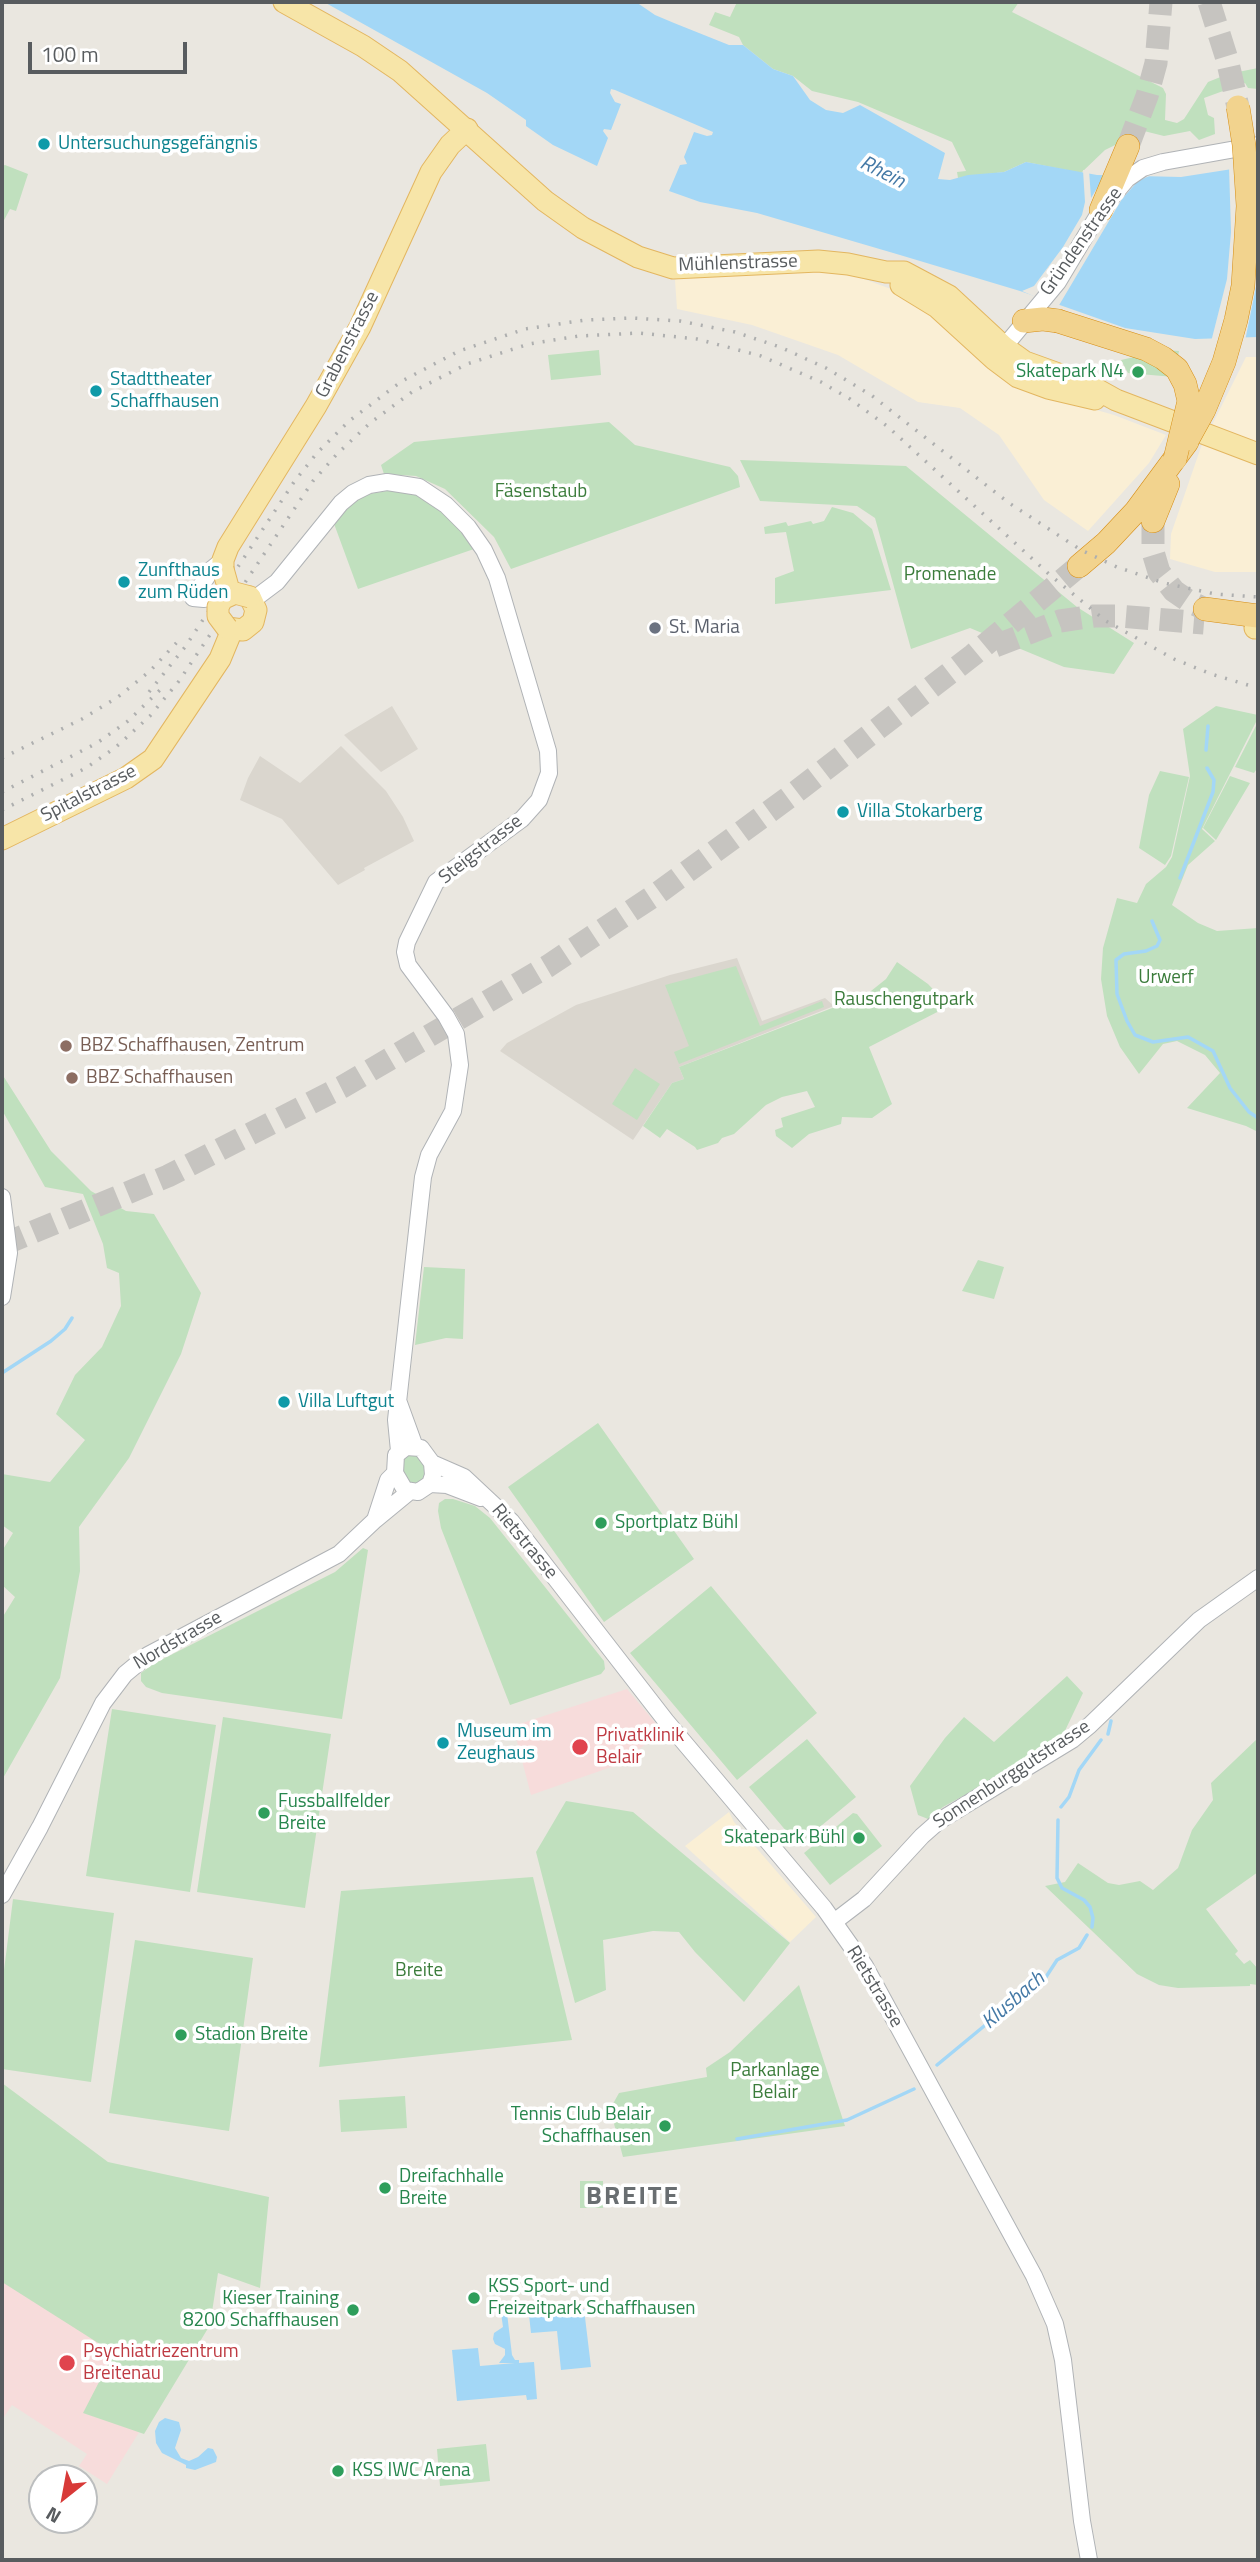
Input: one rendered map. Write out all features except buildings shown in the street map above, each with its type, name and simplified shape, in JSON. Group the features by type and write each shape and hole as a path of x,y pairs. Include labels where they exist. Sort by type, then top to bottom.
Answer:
{"highway":[{"path":"1079,566 1127,521 1174,463 1208,402 1224,362 1243,286 1248,229 1244,145 1238,107"},
{"path":"1101,210 1126,149"},
{"path":"1031,313 1146,349 1177,369 1185,384 1189,401 1174,463 1153,521"},
{"path":"1205,616 1257,624"}],"main road":[{"name":"Mühlenstrasse","path":"285,2 363,46 400,72 561,214 651,263 686,269 818,261 886,272 904,272 949,296 999,353 1089,385 1116,401 1258,454"},
{"name":"Grabenstrasse","path":"223,564 228,547 336,373 360,327 430,172 450,145 467,129"},
{"path":"223,564 244,597 256,610 253,622 243,630 230,629 220,620 218,607 224,598 244,597"},
{"name":"Spitalstrasse","path":"2,839 126,778 153,759 220,659 230,629"}],"street":[{"name":"Gründenstrasse","path":"999,353 1070,263 1101,210 1127,179 1143,168 1174,159 1258,145"},
{"name":"Steigstrasse","path":"244,597 277,582 341,503 354,493 369,485 387,482 419,486 446,505 468,527 484,550 500,586 548,751 549,773 539,800 522,819 436,882 407,942 405,952 408,965 456,1034 460,1065 453,1111 429,1155 423,1177 398,1401 407,1449"},
{"name":"Grabenstrasse","path":"199,598 212,569 223,564"},
{"path":"2,1197 9,1253 2,1297"},
{"path":"407,1449 425,1452 432,1462 433,1475 430,1484 423,1490 409,1492 402,1487 395,1473 394,1459 407,1449"},
{"name":"Rietstrasse","path":"432,1462 464,1477 511,1521 666,1721 834,1922 878,1990 1034,2276 1055,2324 1063,2360 1089,2560"},
{"path":"375,1520 388,1480 395,1473"},
{"name":"Rietstrasse","path":"430,1484 447,1485 488,1500"},
{"name":"Nordstrasse","path":"2,1895 58,1794 103,1703 125,1674 148,1655 339,1554 409,1492"},
{"name":"Sonnenburggutstrasse","path":"834,1922 864,1899 939,1821 1072,1740 1199,1620 1258,1578"}],"shaded area":[{"path":"802,264 856,276 915,298 1020,388 1114,415 1166,435 1149,463 1088,531 1044,500 999,435 960,408 918,402 838,355 752,325 677,309 675,280 696,272"},
{"path":"1246,357 1258,357 1258,572 1215,572 1170,559 1171,534 1201,447"},
{"path":"392,706 418,749 381,772 344,735"},
{"path":"341,746 386,791 403,817 414,841 338,885 282,819 240,800 260,756 300,783"},
{"path":"737,958 762,1021 825,998 834,1006 679,1067 684,1079 672,1083 633,1140 500,1051 507,1043 576,1005 670,975"},
{"name":"Privatklinik Belair","path":"627,1689 662,1731 620,1764 531,1795 513,1726"},
{"path":"729,1812 734,1822 816,1917 790,1942 685,1846"},
{"name":"Psychiatriezentrum Breitenau","path":"2,2246 146,2336 151,2413 107,2484 98,2478 98,2464 80,2464 87,2454 12,2405 2,2420"}],"green space":[{"path":"737,2 1019,2 1012,12 1163,88 1166,94 1165,120 1177,123 1184,119 1208,82 1228,74 1258,68 1258,89 1248,88 1245,83 1204,98 1208,115 1214,118 1215,134 1199,140 1190,131 1164,136 1144,131 1105,150 1081,173 1026,162 1004,172 958,178 957,172 966,171 952,142 858,102 812,91 793,76 773,69 743,45 739,37 709,25 715,12 730,17"},
{"path":"2,166 28,174 16,211 10,209 2,224"},
{"path":"599,350 601,375 551,380 548,355"},
{"path":"1165,350 1179,351 1174,377 1128,373 1121,360"},
{"name":"Fäsenstaub","path":"609,422 635,445 730,467 738,476 740,487 511,569 494,537 445,489 416,476 384,474 381,465 414,442"},
{"name":"Promenade","path":"740,460 906,466 1077,607 1134,643 1114,674 1064,667 970,628 911,649 875,518 857,506 760,501"},
{"path":"393,490 424,497 450,518 474,549 358,589 333,521 346,506 369,494"},
{"path":"832,507 853,513 872,529 891,590 775,604 775,578 794,571 786,532 765,534 764,527 786,522 788,526 824,521"},
{"name":"Urwerf","path":"1216,706 1258,715 1258,718 1202,829 1215,841 1188,865 1172,905 1198,923 1217,931 1258,928 1258,1132 1187,1108 1220,1073 1205,1055 1177,1041 1163,1044 1139,1074 1120,1047 1107,1016 1101,979 1103,948 1117,898 1137,903 1146,884 1166,867 1172,857 1190,776 1183,729"},
{"path":"1258,722 1258,767 1254,773 1235,767"},
{"path":"1160,771 1189,777 1171,856 1165,865 1139,848 1149,795"},
{"path":"1230,776 1250,783 1216,840 1203,828"},
{"name":"Rauschengutpark","path":"897,962 928,984 949,1006 869,1047 892,1104 872,1118 842,1117 841,1124 809,1134 792,1148 776,1136 775,1130 783,1127 781,1118 815,1107 807,1091 782,1097 766,1105 734,1134 697,1150 667,1129 660,1138 643,1126 672,1083 684,1079 679,1067 866,995 886,979"},
{"path":"736,966 760,1026 822,1001 824,1007 679,1064 674,1052 689,1046 665,985"},
{"path":"635,1068 660,1084 637,1120 612,1104"},
{"path":"2,1074 51,1151 91,1191 126,1211 154,1214 201,1293 181,1354 129,1458 79,1527 80,1571 60,1678 2,1780 2,1618 15,1597 2,1585 2,1551 13,1533 2,1525 2,1474 50,1482 85,1440 56,1414 75,1375 102,1347 121,1306 119,1273 107,1268 103,1244 83,1194 45,1187 2,1110"},
{"path":"978,1260 1004,1267 994,1299 962,1291"},
{"path":"424,1267 465,1269 463,1339 446,1338 415,1345"},
{"name":"Sportplatz Bühl","path":"598,1423 694,1559 604,1622 508,1487"},
{"path":"406,1453 417,1453 427,1466 424,1483 408,1485 399,1469"},
{"path":"445,1499 475,1506 490,1518 604,1661 605,1669 601,1674 510,1705 441,1528 439,1503"},
{"path":"363,1548 368,1550 342,1719 162,1693 146,1687 141,1681 141,1673 153,1664 335,1572"},
{"path":"711,1586 817,1713 737,1780 630,1653"},
{"path":"1067,1676 1083,1693 1062,1737 1023,1763 943,1807 928,1819 918,1815 910,1786 964,1717 994,1742"},
{"path":"112,1709 216,1725 190,1892 86,1876"},
{"name":"Fussballfelder Breite","path":"223,1717 331,1734 305,1908 197,1892"},
{"path":"1258,1738 1258,1872 1206,1909 1238,1951 1235,1954 1244,1964 1250,1960 1258,1969 1258,1985 1178,1988 1159,1985 1137,1974 1045,1886 1065,1882 1078,1863 1108,1883 1119,1885 1140,1881 1153,1890 1178,1868 1192,1830 1213,1800 1211,1783"},
{"path":"807,1739 856,1797 798,1845 749,1787"},
{"path":"566,1801 633,1812 790,1943 744,2002 679,1932 653,1931 603,1940 606,1990 575,2003 536,1852"},
{"path":"853,1813 857,1814 882,1846 830,1885 804,1853"},
{"name":"Breite","path":"533,1877 572,2040 319,2067 341,1891"},
{"path":"13,1899 114,1913 91,2082 2,2069 2,1986"},
{"name":"Stadion Breite","path":"135,1940 253,1958 229,2131 109,2113"},
{"name":"Parkanlage Belair","path":"799,1985 845,2126 623,2157 610,2109 619,2093 707,2077 706,2068 730,2052"},
{"path":"2,2083 108,2162 269,2197 260,2288 218,2273 210,2325 144,2434 83,2413 114,2353 2,2282"},
{"path":"405,2096 407,2128 341,2132 339,2100"},
{"path":"580,2181 603,2181 603,2208 580,2208"},
{"path":"486,2444 490,2481 440,2486 437,2449"}],"water":[{"name":"Rhein","path":"324,2 636,2 655,15 674,23 729,45 743,45 773,69 793,76 810,100 826,110 843,113 860,105 945,153 938,179 950,180 968,175 1004,172 1026,162 1097,175 1181,177 1258,165 1258,337 1195,339 1125,328 1020,291 757,213 700,202 669,191 680,165 687,164 684,157 694,132 707,136 713,132 611,89 610,93 615,102 621,104 611,130 603,131 608,138 597,166 553,145 526,126 526,120 487,93"},
{"path":"584,2309 591,2367 561,2370 557,2331 531,2333 529,2315"},
{"path":"501,2313 507,2313 512,2355 515,2360 519,2360 519,2363 534,2362 537,2399 527,2400 526,2395 457,2401 452,2350 478,2348 480,2366 515,2363 499,2363 505,2355 505,2349 495,2344 493,2339 494,2333 503,2327"},
{"path":"165,2418 179,2422 181,2430 175,2448 181,2458 189,2461 208,2448 213,2449 216,2462 195,2470 186,2468 186,2465 162,2453 156,2443 155,2431 159,2422"}],"pier":[{"path":"1258,162 1258,277 1245,341 1211,342 1227,279 1231,232 1229,166"},
{"path":"1083,170 1089,170 1091,198 1107,172 1156,173 1138,181 1122,199 1058,307 1022,291 1034,286 1063,247 1082,215 1085,202"}],"waterway":[{"name":"Klusbach","path":"1206,750 1208,726"},
{"name":"Klusbach","path":"1180,878 1213,792 1214,780 1207,768"},
{"name":"Klusbach","path":"1152,921 1160,940 1157,946 1146,951 1124,954 1116,960 1117,994 1127,1021 1135,1035 1153,1042 1188,1037 1213,1051 1230,1088 1249,1112 1258,1118"},
{"path":"2,1373 51,1341 65,1329 72,1318"},
{"name":"Klusbach","path":"1108,1734 1111,1721"},
{"name":"Klusbach","path":"1061,1807 1069,1797 1079,1770 1101,1740"},
{"name":"Klusbach","path":"1058,1820 1057,1878 1062,1888 1084,1900 1090,1907 1092,1927"},
{"name":"Klusbach","path":"937,2065 1035,1984 1044,1980 1057,1960 1079,1948 1087,1935"},
{"name":"Klusbach","path":"737,2139 847,2120 914,2089"}],"tunnel":[{"path":"1128,146 1156,63 1161,2"},
{"path":"1209,2 1227,59 1238,107"},
{"path":"1153,521 1153,552 1159,572 1174,591 1205,609"},
{"path":"2,1245 168,1176 342,1087 548,966 658,893 792,795 973,655 1079,566"},
{"path":"995,646 1060,621 1094,616 1204,623"}],"railway":[{"path":"149,692 185,647 294,482 317,453 349,421 402,381 459,351 525,329 585,320 632,318 680,321 735,332 780,347 826,368 871,395 1009,503 1081,550 1117,567 1164,583 1215,594 1258,597"},
{"path":"2,810 86,768 116,747 150,716 179,681 313,481 370,423 412,392 467,364 529,344 579,336 639,333 697,339 761,356 821,382 887,426 1050,575 1106,621 1174,659 1211,674 1258,688"},
{"path":"2,758 82,719 118,697 150,671 180,639"},
{"path":"2,792 97,743 128,721 161,689"}],"place":[{"name":"Untersuchungsgefängnis","path":"44,144"},
{"name":"Skatepark N4","path":"1138,372"},
{"name":"Stadttheater Schaffhausen","path":"96,391"},
{"name":"Zunfthaus zum Rüden","path":"124,582"},
{"name":"St. Maria","path":"655,628"},
{"name":"Villa Stokarberg","path":"843,812"},
{"name":"BBZ Schaffhausen, Zentrum","path":"66,1046"},
{"name":"BBZ Schaffhausen","path":"72,1078"},
{"name":"Villa Luftgut","path":"284,1402"},
{"name":"Sportplatz Bühl","path":"601,1523"},
{"name":"Museum im Zeughaus","path":"443,1743"},
{"name":"Privatklinik Belair","path":"580,1747"},
{"name":"Fussballfelder Breite","path":"264,1813"},
{"name":"Skatepark Bühl","path":"859,1838"},
{"name":"Stadion Breite","path":"181,2035"},
{"name":"Tennis Club Belair Schaffhausen","path":"665,2126"},
{"name":"Dreifachhalle Breite","path":"385,2188"},
{"name":"KSS Sport- und Freizeitpark Schaffhausen","path":"474,2298"},
{"name":"Kieser Training 8200 Schaffhausen","path":"353,2310"},
{"name":"Psychiatriezentrum Breitenau","path":"67,2363"},
{"name":"KSS IWC Arena","path":"338,2471"}],"district":[{"name":"BREITE","path":"633,2198"}]}
